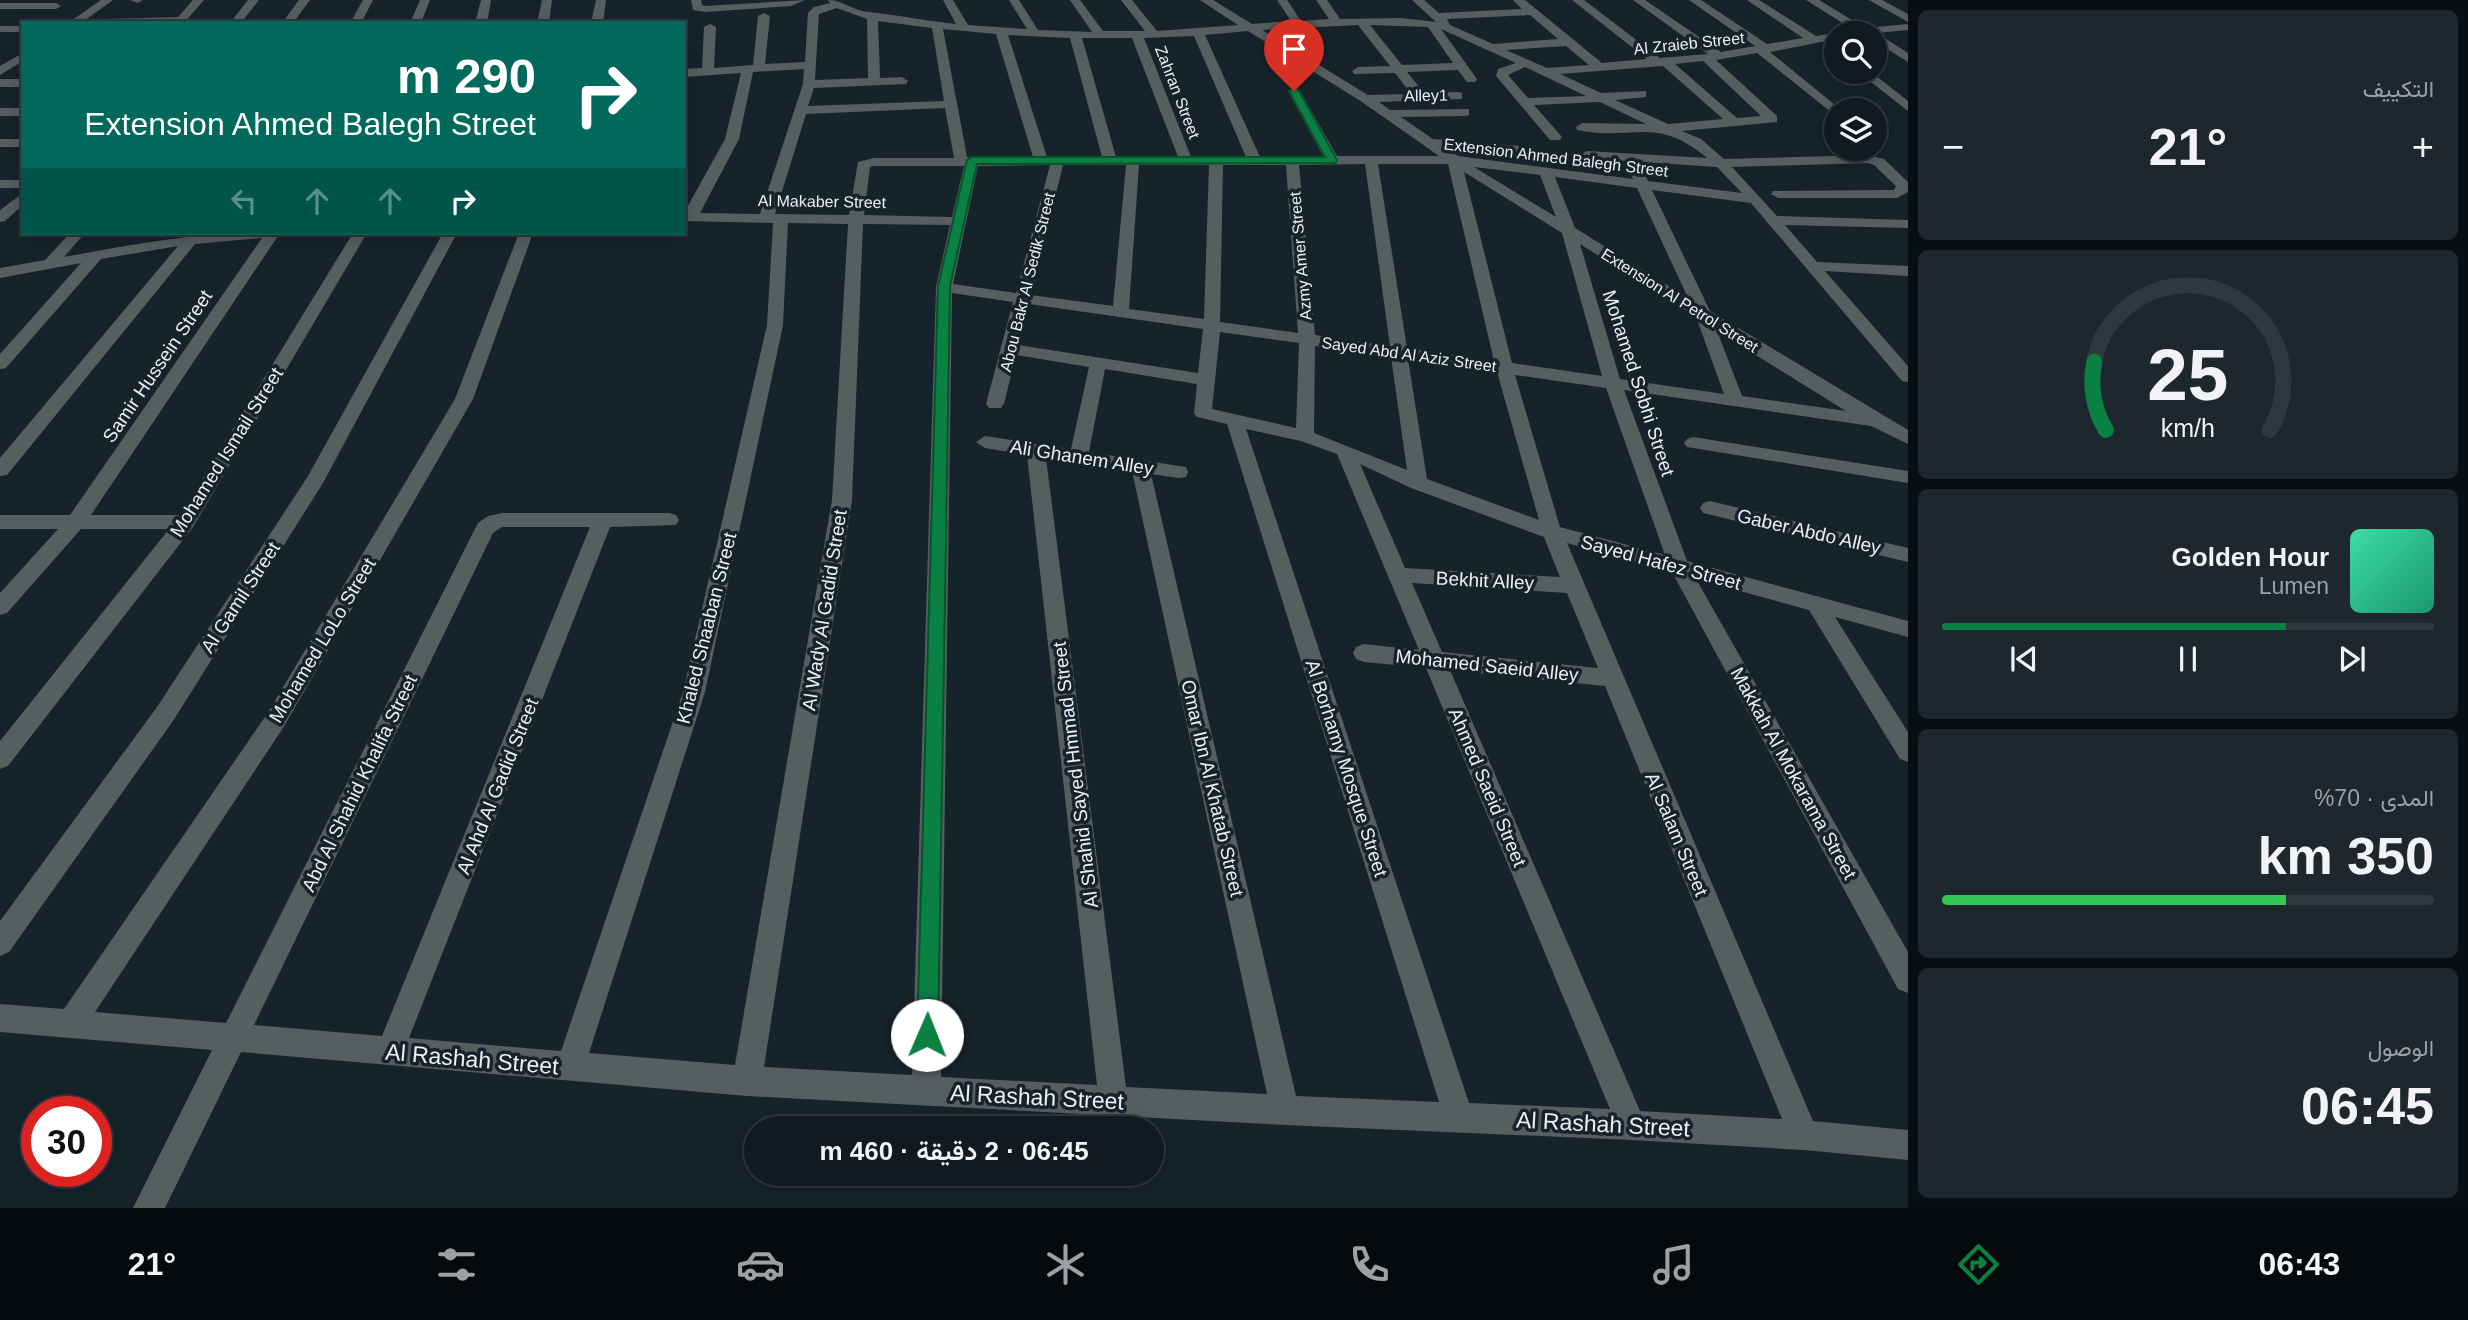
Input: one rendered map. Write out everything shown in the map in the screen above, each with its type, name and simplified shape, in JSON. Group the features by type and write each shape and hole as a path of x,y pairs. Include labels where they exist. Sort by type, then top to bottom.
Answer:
{"street":[{"path":"76,21 108,0"},
{"path":"179,21 199,0"},
{"path":"237,21 254,0"},
{"path":"289,21 305,0"},
{"path":"356,21 368,0"},
{"path":"416,21 425,0"},
{"path":"481,21 486,0"},
{"path":"543,21 547,0"},
{"path":"597,21 601,0"},
{"path":"696,0 697,8 705,9 791,3 800,0"},
{"path":"874,82 879,17 876,0"},
{"path":"948,0 964,29"},
{"path":"1014,0 1035,34"},
{"path":"1075,0 1100,35"},
{"path":"1126,0 1154,34"},
{"name":"Extension Al Petrol Street","path":"1205,0 1366,99 1454,160 1875,421 1908,438"},
{"path":"1282,0 1298,23"},
{"path":"1321,0 1337,22"},
{"path":"1417,0 1434,19 1471,79"},
{"path":"1518,0 1600,68"},
{"path":"1577,0 1663,62 1732,121"},
{"path":"1582,127 1670,128 1770,120 1772,117 1713,57 1638,0"},
{"path":"1694,0 1763,50 1824,102"},
{"path":"1752,0 1824,43"},
{"path":"1811,0 1847,21"},
{"path":"1874,0 1908,19"},
{"path":"836,2 879,17 964,29 1074,35 1198,32 1298,23 1434,19 1532,12"},
{"name":"Khaled Shaaban Street","path":"570,1067 694,692 775,325 774,218 809,84 814,13 836,2"},
{"path":"0,6 19,3 56,6"},
{"path":"0,14 19,3"},
{"path":"688,217 732,139 753,69 764,16"},
{"path":"1434,19 1696,142 1721,163 1755,199 1908,377"},
{"path":"1362,21 1420,97"},
{"path":"926,1091 944,286 959,221 967,161 951,104 937,25"},
{"path":"708,71 710,27"},
{"path":"1887,30 1908,27"},
{"path":"1,37 21,30"},
{"path":"1001,32 1041,160"},
{"path":"1198,32 1255,161"},
{"path":"1074,35 1110,161"},
{"name":"Zahran Street","path":"1137,35 1186,161"},
{"name":"Al Zraieb Street","path":"1545,72 1713,57 1824,38"},
{"path":"1492,47 1568,42"},
{"path":"1887,45 1908,58"},
{"path":"3,66 21,56"},
{"path":"1526,63 1501,74 1555,138"},
{"path":"686,73 811,65"},
{"path":"1358,71 1461,66"},
{"path":"809,84 902,81"},
{"path":"0,83 21,83"},
{"path":"1879,84 1908,107"},
{"path":"1294,91 1332,160"},
{"path":"1523,102 1642,93"},
{"path":"1366,99 1458,96"},
{"path":"803,110 951,104"},
{"path":"0,112 21,112"},
{"name":"Alley1","path":"1388,114 1465,112"},
{"path":"0,143 21,143"},
{"path":"1430,143 1532,151"},
{"path":"1587,155 1721,163 1868,159 1877,161 1901,175 1903,185 1902,191 1897,194 1778,194"},
{"name":"Extension Ahmed Balegh Street","path":"891,156 967,161 1454,160 1755,199"},
{"name":"Al Wady Al Gadid Street","path":"747,1080 842,500 856,218 863,165 891,156"},
{"path":"1627,158 1644,184 1703,314 1734,400"},
{"name":"Abou Bakr Al Sedik Street","path":"995,404 1058,160"},
{"name":"Azmy Amer Street","path":"1292,160 1307,339 1305,436"},
{"path":"1371,160 1418,483"},
{"name":"Al Salam Street","path":"1454,160 1504,367 1552,532 1804,1135"},
{"path":"1121,312 1133,161"},
{"path":"1009,349 1206,380 1212,325 1216,161"},
{"name":"Mohamed Sobhi Street","path":"1546,172 1568,230 1614,383 1679,567"},
{"path":"0,184 21,184"},
{"path":"0,218 20,201"},
{"name":"Al Makaber Street","path":"688,217 959,221"},
{"path":"1773,220 1908,224"},
{"path":"51,262 76,235"},
{"path":"0,273 167,238 191,240 240,235"},
{"name":"Samir Hussein Street","path":"0,607 76,522 270,235"},
{"name":"Mohamed Ismail Street","path":"0,760 186,522 359,235"},
{"name":"Al Gamil Street","path":"0,943 164,714 309,489 449,235"},
{"name":"Mohamed LoLo Street","path":"71,1023 275,721 464,399 526,235"},
{"path":"0,470 191,240"},
{"path":"0,364 97,254"},
{"path":"1812,267 1908,271"},
{"name":"Sayed Abd Al Aziz Street","path":"944,286 1875,421"},
{"path":"1079,457 1098,362"},
{"name":"Sayed Hafez Street","path":"1206,380 1203,413 1305,436 1345,450 1418,483 1552,532 1908,629"},
{"name":"Al Borhamy Mosque Street","path":"1234,418 1459,1118"},
{"name":"Ali Ghanem Alley","path":"985,442 1179,472"},
{"path":"1693,443 1908,477"},
{"name":"Al Shahid Sayed Hmmad Street","path":"1036,450 1113,1100"},
{"name":"Ahmed Saeid Street","path":"1345,450 1631,1125"},
{"name":"Omar Ibn Al Khatab Street","path":"1140,466 1285,1110"},
{"name":"Gaber Abdo Alley","path":"1710,508 1908,555"},
{"name":"Abd Al Shahid Khalifa Street","path":"149,1208 485,528 502,520 603,520"},
{"path":"603,520 669,520"},
{"name":"Al Ahd Al Gadid Street","path":"390,1051 603,520"},
{"path":"0,522 186,522"},
{"name":"Makkah Al Mokarama Street","path":"1679,567 1908,979"},
{"name":"Bekhit Alley","path":"1399,575 1572,584"},
{"path":"1816,604 1908,752"},
{"name":"Mohamed Saeid Alley","path":"1364,653 1611,678"},
{"name":"Al Rashah Street","path":"0,1018 747,1080 1285,1110 1631,1125 1804,1135 1908,1145"}],"route":[{"path":"927,1035 944,286 972,160 1332,160 1294,91"}]}
